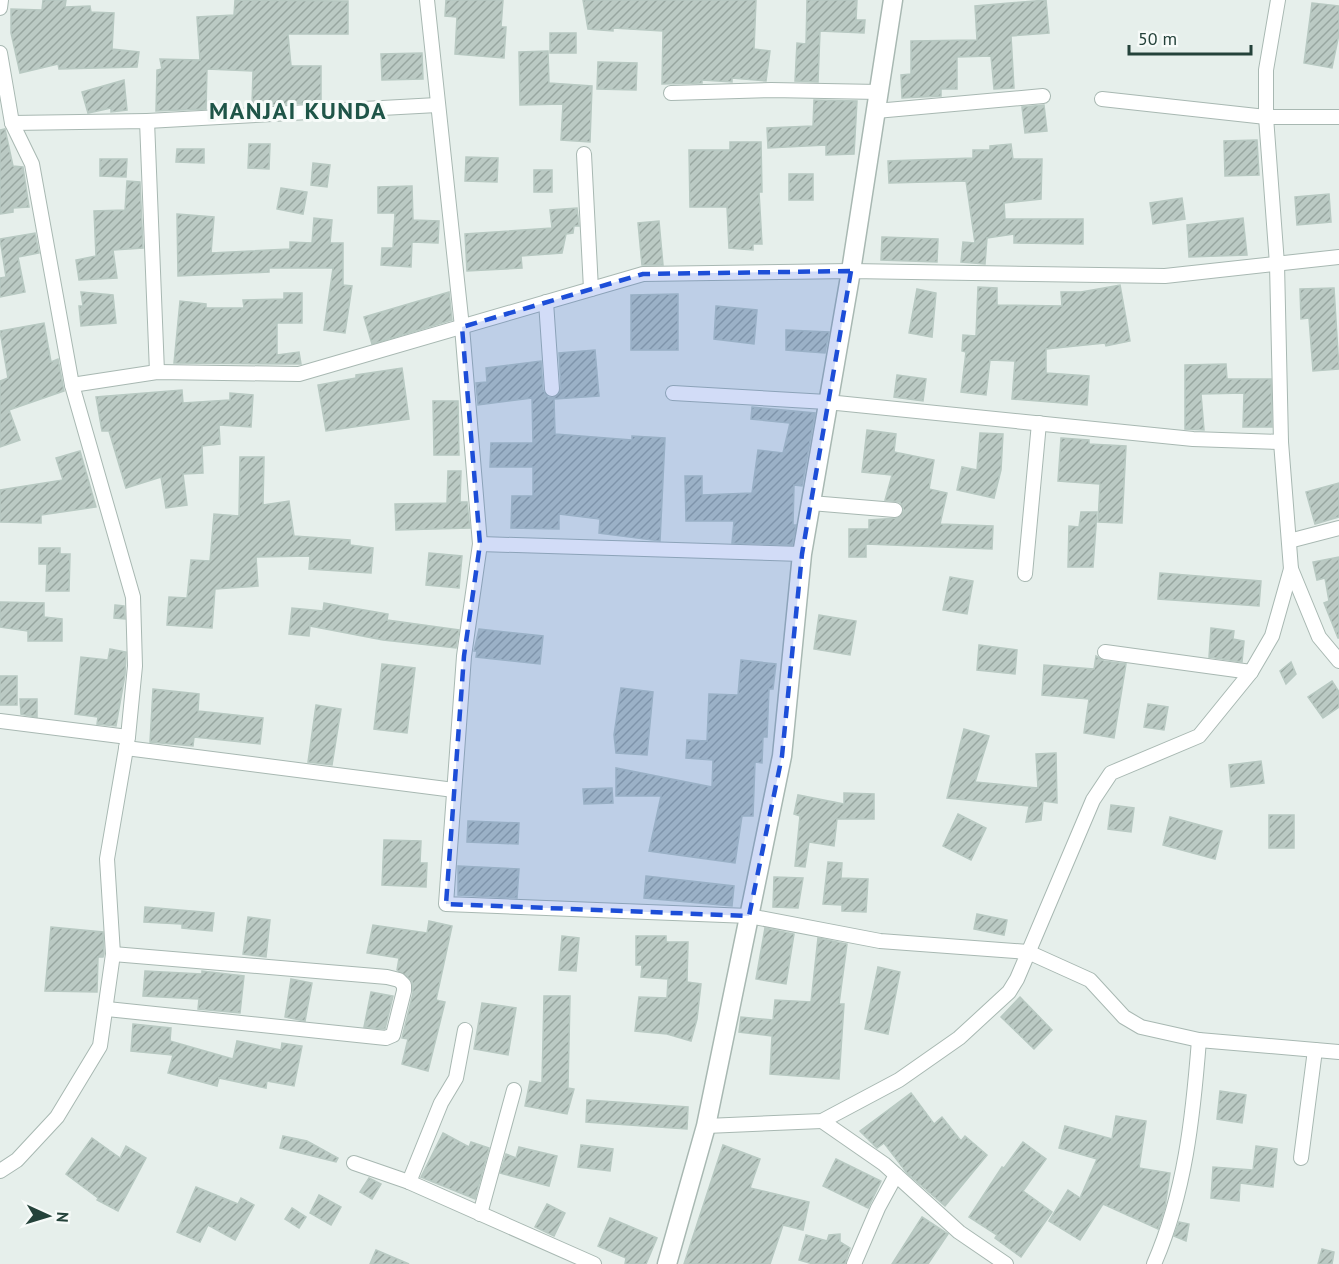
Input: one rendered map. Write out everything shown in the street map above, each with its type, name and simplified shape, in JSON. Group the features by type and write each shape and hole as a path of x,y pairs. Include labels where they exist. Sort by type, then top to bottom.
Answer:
{"street":[{"path":"0,8 1,0"},
{"path":"427,0 462,327 480,544 464,656 446,904 749,916 880,940 1028,952 1090,980 1124,1017 1141,1027 1199,1040 1339,1052"},
{"path":"667,1264 706,1126 782,756 802,554 827,402 852,271 893,0"},
{"path":"1278,0 1266,70 1266,117 1277,264 1281,442 1288,541 1291,569 1319,637 1339,661"},
{"path":"0,53 12,123 32,164 72,386 133,597 135,666 127,742 106,859 113,954 100,1046 57,1117 17,1160 0,1171"},
{"path":"671,93 771,90 879,92"},
{"path":"876,111 1042,96"},
{"path":"1102,99 1266,117 1339,117"},
{"path":"12,123 147,121 437,105"},
{"path":"147,121 157,372"},
{"path":"584,154 591,289"},
{"path":"72,386 157,372 299,374 643,274 852,271 1165,276 1339,256"},
{"path":"546,302 552,389"},
{"path":"673,393 827,402 1193,439 1281,442"},
{"path":"1025,574 1039,423"},
{"path":"811,503 895,510"},
{"path":"1288,541 1339,528"},
{"path":"480,544 802,554"},
{"path":"706,1126 822,1121 899,1080 959,1038 1009,992 1017,979 1093,800 1111,773 1198,736 1251,672 1272,636 1291,569"},
{"path":"1105,652 1251,672"},
{"path":"0,721 454,790"},
{"path":"107,1009 386,1038 393,1035 404,991 404,985 399,980 387,977 113,954"},
{"path":"409,1182 441,1103 456,1078 465,1030"},
{"path":"1158,1263 1175,1210 1180,1185 1194,1105 1199,1040"},
{"path":"1301,1158 1315,1050"},
{"path":"480,1214 514,1090"},
{"path":"822,1121 896,1175 958,1232 1006,1264"},
{"path":"354,1163 409,1182 594,1264"},
{"path":"855,1264 878,1208 896,1175"}],"highlighted area":[{"path":"851,271 802,554 782,756 749,916 446,904 464,656 480,544 462,327 643,274"}],"building":[{"path":"43,0 66,0 65,7 90,6 91,12 114,13 112,49 139,52 137,67 59,69 58,64 20,73 11,33 11,9 42,10"},
{"path":"235,0 348,1 348,34 288,34 291,66 321,66 321,102 252,106 253,71 207,69 206,109 156,111 157,70 162,69 160,59 200,60 197,17 234,15"},
{"path":"446,0 503,0 501,27 506,27 504,58 455,54 457,17 445,16"},
{"path":"583,0 756,0 754,49 770,51 766,81 732,78 732,82 702,80 702,83 662,84 663,31 588,29"},
{"path":"807,0 857,0 856,20 865,20 864,33 820,31 818,82 795,81 797,43 806,44"},
{"path":"1046,0 1049,33 1011,36 1014,88 994,89 991,56 957,57 957,89 941,89 941,96 902,98 901,75 911,74 911,41 977,40 975,6"},
{"path":"1312,3 1339,6 1339,34 1332,68 1304,63"},
{"path":"550,33 576,33 576,53 550,53"},
{"path":"548,51 549,83 592,86 590,142 561,140 563,104 520,105 519,52"},
{"path":"422,53 423,79 382,80 381,54"},
{"path":"598,62 637,63 636,90 597,89"},
{"path":"124,80 127,110 111,112 111,108 88,113 82,92"},
{"path":"814,100 857,101 854,154 826,155 826,145 768,148 767,128 813,126"},
{"path":"1044,105 1047,131 1025,133 1022,107"},
{"path":"5,129 13,166 23,167 29,207 13,208 13,212 0,214 0,130"},
{"path":"1257,140 1259,175 1225,176 1224,141"},
{"path":"730,142 761,142 762,192 759,192 762,244 753,244 753,250 729,248 727,207 690,207 689,150 730,150"},
{"path":"249,144 270,144 269,169 248,168"},
{"path":"1011,144 1013,159 1042,159 1041,199 1004,203 1005,219 1083,219 1083,244 1014,243 1014,234 987,238 985,264 961,262 963,242 975,243 966,181 889,183 888,161 973,158 973,150 990,150 990,146"},
{"path":"177,149 204,149 204,163 176,162"},
{"path":"466,157 498,158 497,182 465,181"},
{"path":"100,159 127,159 126,177 100,176"},
{"path":"313,163 330,165 327,187 311,185"},
{"path":"534,170 552,170 552,192 534,192"},
{"path":"789,174 813,174 813,200 789,200"},
{"path":"127,181 140,182 143,248 113,250 117,278 79,280 76,260 96,256 94,211 125,210"},
{"path":"412,186 413,220 439,221 438,243 412,242 411,267 381,265 382,248 393,248 395,213 378,213 378,187"},
{"path":"281,188 307,192 303,214 277,209"},
{"path":"1329,194 1331,222 1297,225 1295,197"},
{"path":"1182,198 1185,219 1153,224 1150,203"},
{"path":"577,208 579,226 574,226 573,233 566,234 562,253 521,256 522,268 467,271 465,234 552,228 550,210"},
{"path":"177,214 214,217 211,253 290,249 290,242 312,243 314,218 332,220 330,243 343,243 343,285 352,286 345,333 324,330 333,268 269,268 269,272 178,276"},
{"path":"1243,218 1247,255 1189,257 1187,225"},
{"path":"659,221 663,265 642,265 638,223"},
{"path":"35,233 39,253 18,257 25,292 0,297 0,278 6,277 0,239"},
{"path":"882,237 938,239 937,262 881,260"},
{"path":"1120,285 1130,341 1106,346 1105,343 1046,349 1046,373 1089,376 1087,405 1012,399 1015,361 990,360 986,395 961,392 966,352 962,351 963,335 976,336 978,287 997,288 997,305 1062,306 1061,292 1081,292"},
{"path":"1334,288 1339,369 1313,371 1309,318 1301,319 1300,289"},
{"path":"917,289 936,293 932,337 909,333"},
{"path":"81,292 113,295 116,323 81,326 79,306 83,306"},
{"path":"449,292 452,320 372,344 364,317"},
{"path":"284,293 302,293 302,323 277,323 277,355 299,352 301,364 174,363 180,301 206,304 206,308 244,308 243,300 284,299"},
{"path":"678,294 678,350 631,350 631,295"},
{"path":"716,306 757,310 754,344 714,339"},
{"path":"44,323 51,362 58,359 64,391 9,410 20,440 0,447 0,381 8,378 0,331"},
{"path":"786,330 829,332 825,353 786,350"},
{"path":"595,350 599,396 554,399 555,434 632,440 632,436 665,438 660,541 599,533 600,519 559,514 559,529 511,528 512,496 533,496 533,467 490,467 491,443 533,443 532,398 478,405 476,383 487,382 486,368 541,361 543,390 548,397 553,398 561,389 559,353"},
{"path":"1226,364 1227,379 1271,379 1272,427 1243,427 1244,393 1201,394 1204,430 1185,429 1185,365"},
{"path":"402,368 409,419 326,431 318,385 356,378 356,375"},
{"path":"897,375 926,379 923,401 894,397"},
{"path":"182,390 183,403 230,400 230,393 253,395 251,427 219,425 220,444 202,446 203,473 183,474 187,505 166,508 161,477 126,488 109,431 102,431 96,397"},
{"path":"433,401 458,401 459,455 434,455"},
{"path":"752,407 815,413 802,486 794,485 793,525 796,525 792,545 732,543 734,521 686,521 685,476 702,476 702,495 752,493 758,450 783,453 790,423 751,419"},
{"path":"867,430 896,434 894,452 934,460 929,489 947,493 940,524 993,526 992,549 866,544 866,557 849,557 849,529 869,529 869,520 898,518 904,511 900,502 885,500 892,475 862,472"},
{"path":"980,433 1003,434 1001,470 994,498 957,490 962,467 977,470"},
{"path":"1061,438 1089,440 1089,444 1126,446 1122,523 1098,522 1100,484 1058,481"},
{"path":"80,451 96,507 41,515 41,523 0,522 0,490 63,480 56,458"},
{"path":"240,457 264,457 263,505 289,501 294,536 350,540 350,545 373,548 371,573 309,569 310,556 256,557 258,586 215,589 212,628 167,625 169,597 187,598 191,560 210,561 214,514 239,516"},
{"path":"448,471 461,471 460,502 467,502 470,528 396,530 395,504 447,503"},
{"path":"1339,483 1339,517 1315,524 1306,492"},
{"path":"1081,512 1097,512 1093,567 1068,567 1069,526 1079,527"},
{"path":"39,548 60,548 60,554 70,554 69,591 46,591 47,564 39,564"},
{"path":"429,553 462,556 459,588 426,585"},
{"path":"1339,557 1338,638 1324,603 1329,601 1325,578 1317,580 1313,562"},
{"path":"1160,573 1261,581 1259,606 1158,599"},
{"path":"950,577 973,581 967,614 943,610"},
{"path":"0,602 44,603 44,617 62,619 62,641 28,641 28,631 0,627"},
{"path":"324,603 388,614 387,620 459,630 456,648 383,640 310,626 309,636 289,634 292,608 323,611"},
{"path":"115,605 124,606 125,619 114,618"},
{"path":"819,615 856,621 850,655 814,649"},
{"path":"1211,628 1234,631 1233,639 1244,641 1242,662 1209,657"},
{"path":"479,629 543,636 540,664 476,657 477,651 474,651"},
{"path":"979,645 1017,650 1015,674 977,670"},
{"path":"110,649 126,652 125,675 116,726 97,724 98,717 75,714 81,657 108,660"},
{"path":"1096,656 1104,661 1126,664 1114,738 1084,733 1089,699 1042,695 1044,665 1094,669"},
{"path":"741,660 776,664 773,689 769,689 767,737 763,737 762,763 755,762 753,816 742,816 735,863 649,851 661,796 616,796 616,768 712,787 713,760 686,758 687,740 707,741 709,694 738,695"},
{"path":"1291,662 1296,674 1286,684 1280,671"},
{"path":"382,664 415,668 407,733 374,729"},
{"path":"0,676 17,676 17,705 0,705"},
{"path":"1332,681 1339,692 1339,707 1323,718 1308,697"},
{"path":"621,688 653,692 647,755 616,753 614,735"},
{"path":"153,689 199,694 198,711 263,718 260,744 194,737 193,746 150,742"},
{"path":"20,699 37,699 37,717 21,714"},
{"path":"1148,704 1168,707 1164,730 1144,727"},
{"path":"316,705 341,709 332,765 308,762"},
{"path":"964,729 989,736 975,782 1038,788 1036,754 1056,753 1057,803 1043,801 1041,820 1026,822 1029,806 947,798"},
{"path":"1261,761 1264,783 1231,787 1229,765"},
{"path":"612,788 613,803 584,804 583,789"},
{"path":"844,793 874,794 874,819 837,819 834,846 809,842 805,867 795,866 800,816 794,814 798,795 844,804"},
{"path":"1111,805 1134,808 1131,832 1108,829"},
{"path":"958,814 986,828 971,860 943,846"},
{"path":"1269,815 1294,815 1294,848 1269,848"},
{"path":"1170,817 1222,831 1215,859 1163,845"},
{"path":"468,821 519,823 518,844 467,842"},
{"path":"384,840 421,841 420,863 427,863 426,887 382,885"},
{"path":"828,862 842,863 841,878 868,879 866,912 842,911 842,905 823,904"},
{"path":"458,866 519,869 517,898 458,895"},
{"path":"646,876 734,886 732,906 644,898"},
{"path":"774,877 803,878 798,908 773,907"},
{"path":"145,907 214,913 212,931 182,928 182,924 144,922"},
{"path":"977,914 1007,920 1004,935 974,929"},
{"path":"248,917 270,920 266,957 243,954"},
{"path":"429,921 452,926 436,1000 445,1002 428,1071 402,1064 408,1039 402,1038 413,993 412,981 397,970 399,958 367,953 373,925 427,933"},
{"path":"51,927 103,932 104,954 103,957 98,957 97,992 45,991"},
{"path":"765,928 794,934 786,984 756,979"},
{"path":"562,936 579,938 576,971 559,970"},
{"path":"636,936 666,936 666,942 688,942 687,982 701,984 697,1019 691,1041 667,1034 635,1031 639,997 667,998 668,979 641,977 642,965 636,965"},
{"path":"818,938 847,944 839,1004 844,1004 839,1079 770,1074 772,1036 739,1032 741,1017 773,1020 775,1000 811,1002"},
{"path":"878,967 900,972 888,1034 865,1029"},
{"path":"145,971 202,974 202,971 244,976 240,1013 198,1009 199,999 143,996"},
{"path":"291,979 312,983 305,1021 285,1017"},
{"path":"371,992 393,996 385,1029 364,1027"},
{"path":"544,996 570,996 568,1088 574,1089 567,1114 525,1106 530,1081 542,1083"},
{"path":"1020,997 1052,1030 1034,1049 1001,1017"},
{"path":"482,1003 516,1008 508,1055 474,1049"},
{"path":"133,1024 171,1028 170,1041 233,1059 237,1041 281,1050 282,1043 302,1046 294,1086 267,1081 266,1088 219,1078 217,1086 168,1073 173,1055 131,1051"},
{"path":"1220,1091 1246,1095 1242,1123 1217,1119"},
{"path":"911,1093 934,1124 942,1117 961,1141 965,1136 987,1155 945,1206 907,1173 884,1143 877,1148 860,1131"},
{"path":"587,1100 688,1107 687,1129 586,1122"},
{"path":"1116,1116 1146,1121 1139,1168 1170,1173 1165,1207 1158,1229 1103,1204 1080,1240 1049,1221 1068,1190 1080,1198 1097,1159 1059,1148 1065,1126 1112,1139"},
{"path":"443,1133 469,1147 471,1142 489,1148 475,1199 421,1177"},
{"path":"283,1136 307,1141 338,1158 336,1162 280,1148"},
{"path":"92,1138 120,1158 126,1146 146,1158 118,1211 97,1200 98,1198 66,1174"},
{"path":"1023,1142 1046,1159 1023,1191 1052,1212 1021,1257 995,1238 997,1235 969,1217 1002,1167 1004,1168"},
{"path":"581,1145 613,1149 610,1171 578,1167"},
{"path":"723,1145 760,1159 750,1188 809,1202 803,1230 783,1225 770,1264 684,1264"},
{"path":"1256,1146 1277,1149 1273,1187 1240,1183 1239,1201 1211,1198 1213,1167 1253,1170"},
{"path":"519,1147 557,1156 549,1186 500,1173 506,1154 516,1158"},
{"path":"836,1159 881,1181 868,1208 823,1186"},
{"path":"369,1178 381,1184 372,1199 360,1192"},
{"path":"196,1187 238,1204 241,1198 254,1205 235,1240 208,1225 200,1242 177,1232"},
{"path":"319,1195 341,1207 331,1225 310,1213"},
{"path":"547,1204 565,1213 554,1236 535,1227"},
{"path":"292,1208 306,1217 299,1228 285,1219"},
{"path":"922,1217 948,1234 928,1264 892,1264"},
{"path":"610,1218 657,1238 646,1264 625,1264 626,1258 598,1246"},
{"path":"1179,1222 1189,1224 1186,1241 1174,1236"},
{"path":"840,1234 840,1242 850,1248 845,1264 813,1264 799,1260 806,1235 827,1241 829,1235"},
{"path":"1322,1249 1334,1252 1332,1264 1318,1264"},
{"path":"376,1250 409,1264 370,1264"}],"district":[{"name":"MANJAI KUNDA","path":"298,110"}]}
